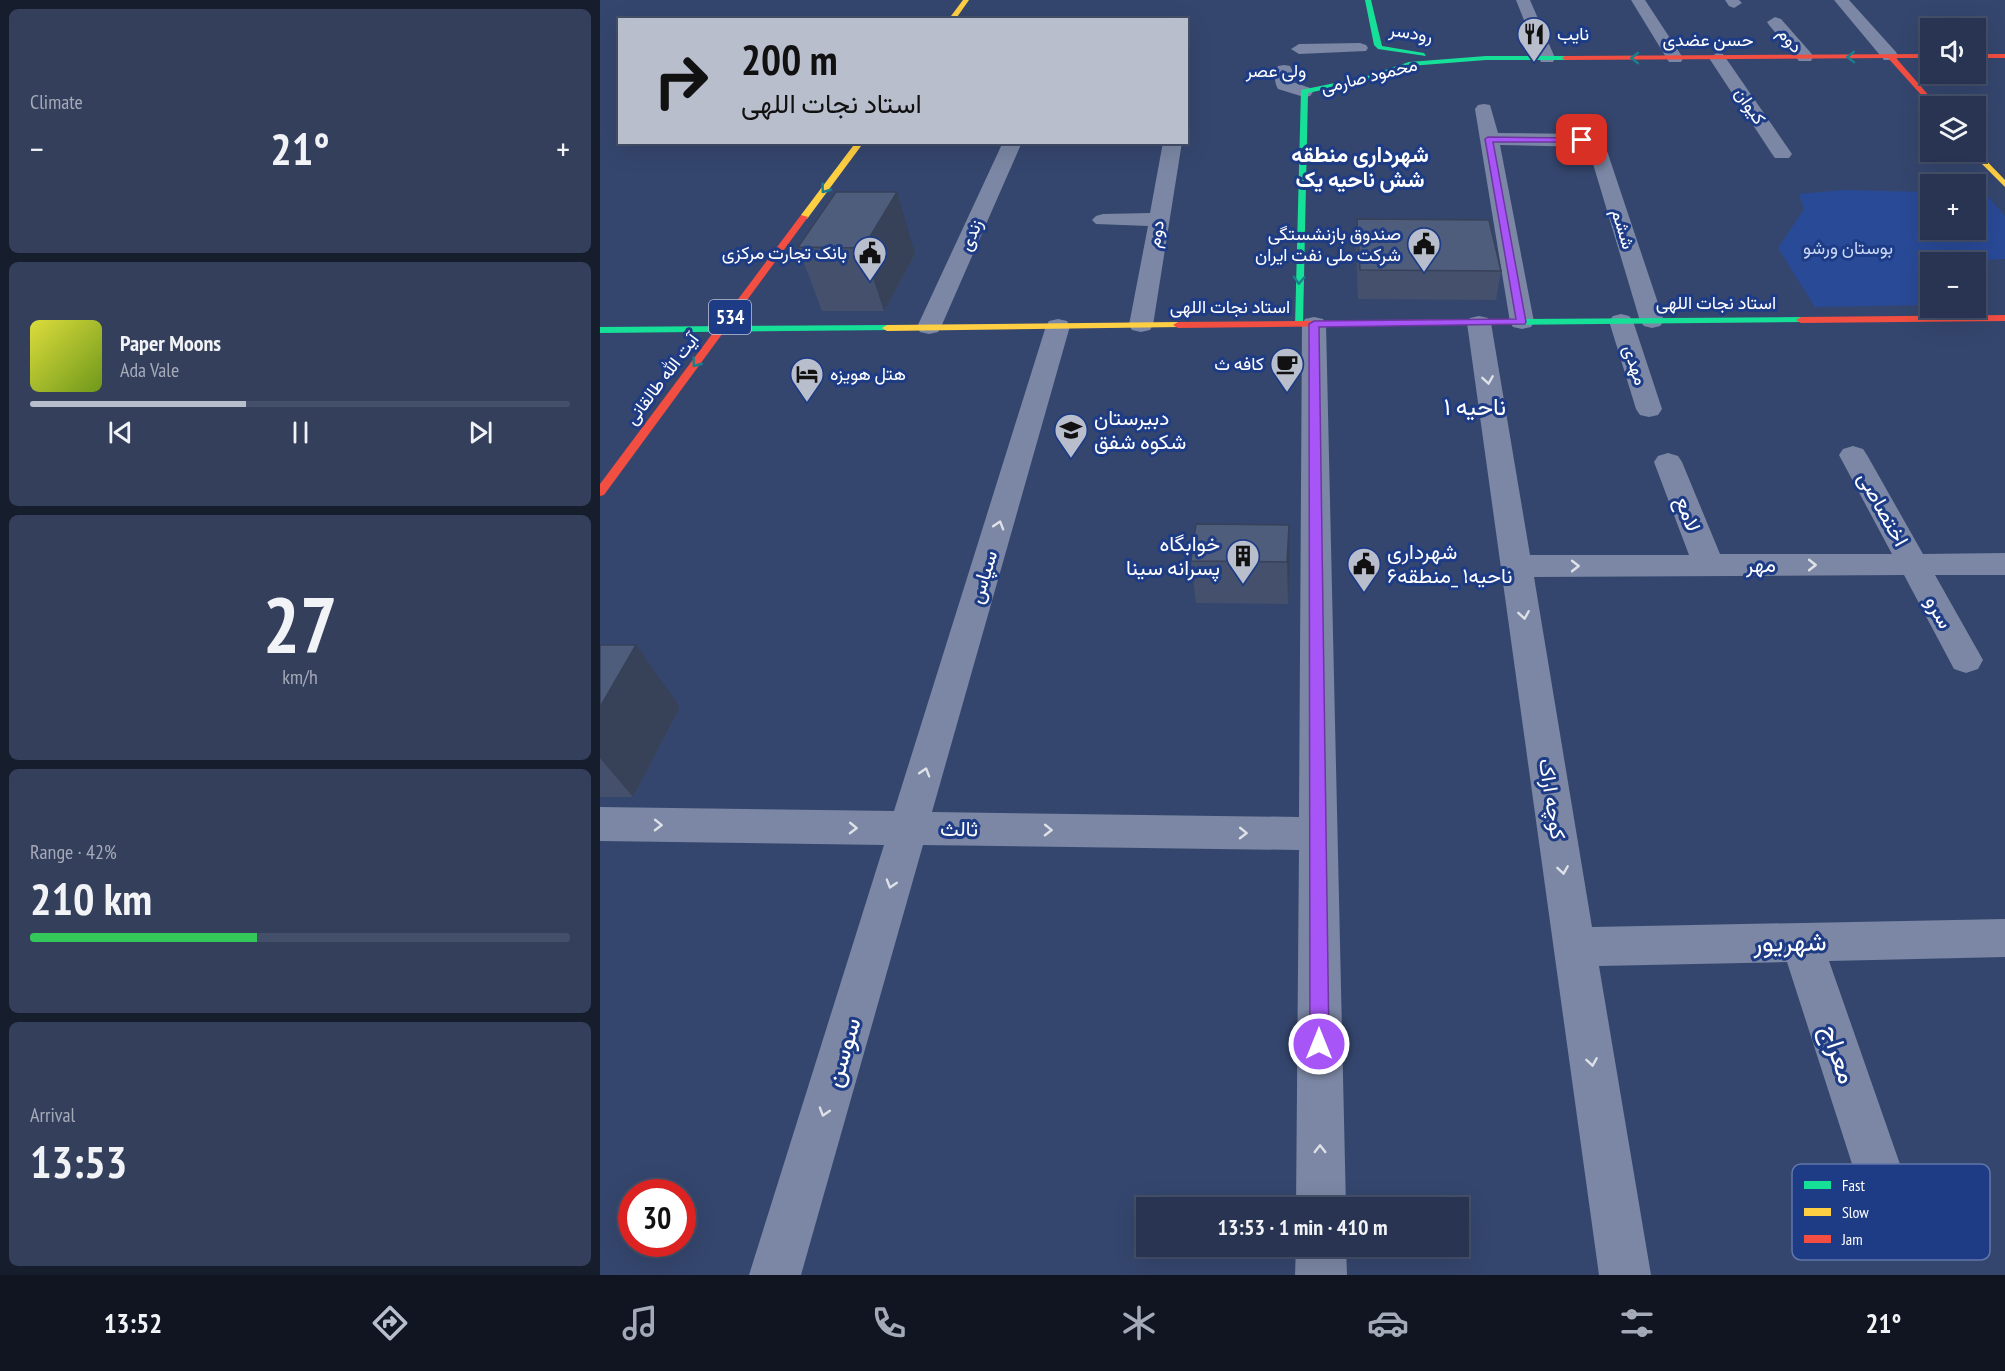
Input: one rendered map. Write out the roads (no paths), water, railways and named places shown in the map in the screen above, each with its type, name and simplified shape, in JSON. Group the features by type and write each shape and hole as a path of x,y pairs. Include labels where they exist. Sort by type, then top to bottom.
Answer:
{"street":[{"path":"952,18 966,0"},
{"name":"رودسر","path":"1368,0 1377,45 1380,48 1408,54 1486,58"},
{"path":"1522,0 1547,58"},
{"path":"1638,0 1675,58"},
{"path":"1841,0 1926,96"},
{"name":"دوم","path":"1775,22 1805,57"},
{"path":"1299,49 1362,58"},
{"name":"حسن عضدی","path":"1486,58 1920,56"},
{"path":"1986,56 2005,56"},
{"name":"محمود صارمی","path":"1321,1197 1318,834 1306,324 1304,93 1362,58 1409,64 1486,58"},
{"name":"کیوان","path":"1717,58 1782,154"},
{"path":"1284,70 1284,85 1304,93"},
{"path":"1484,109 1521,322"},
{"name":"ششم","path":"1488,139 1590,140 1596,143 1652,321"},
{"name":"آیت الله طالقانی","path":"600,492 859,144"},
{"name":"زندی","path":"929,327 1012,144"},
{"name":"دوم","path":"1141,326 1173,144"},
{"path":"1984,162 2005,186"},
{"path":"1103,220 1159,219"},
{"name":"استاد نجات اللهی","path":"600,330 2005,318"},
{"name":"مهدی","path":"1621,321 1649,410"},
{"name":"کوچه اراک","path":"1479,323 1625,1275"},
{"name":"سپاس","path":"908,828 1058,326"},
{"name":"اختصاصی","path":"1853,455 1913,564"},
{"name":"لامع","path":"1668,462 1709,565"},
{"name":"سرو","path":"1913,564 1966,660"},
{"name":"مهر","path":"1516,566 2005,564"},
{"name":"ثالث","path":"600,824 1318,834"},
{"name":"سوسن","path":"775,1275 908,828"},
{"name":"شهریور","path":"1575,947 2005,938"},
{"name":"معراج","path":"1801,942 1876,1164"},
{"path":"1321,1257 1321,1275"}],"place":[{"name":"نایب","path":"1534,63"},
{"name":"صندوق بازنشستگی شرکت ملی نفت ایران","path":"1424,273"},
{"name":"بانک تجارت مرکزی","path":"870,282"},
{"name":"کافه ث","path":"1287,393"},
{"name":"هتل هویزه","path":"807,403"},
{"name":"دبیرستان شکوه شفق","path":"1071,459"},
{"name":"خوابگاه پسرانه سینا","path":"1243,585"},
{"name":"شهرداری ناحیه۱ _منطقه۶","path":"1364,593"}],"district":[{"name":"ولی عصر","path":"1276,71"},
{"name":"شهرداری منطقه شش ناحیه یک","path":"1360,166"},
{"name":"ناحیه ۱","path":"1475,407"}],"park label":[{"name":"بوستان ورشو","path":"1848,248"}]}
